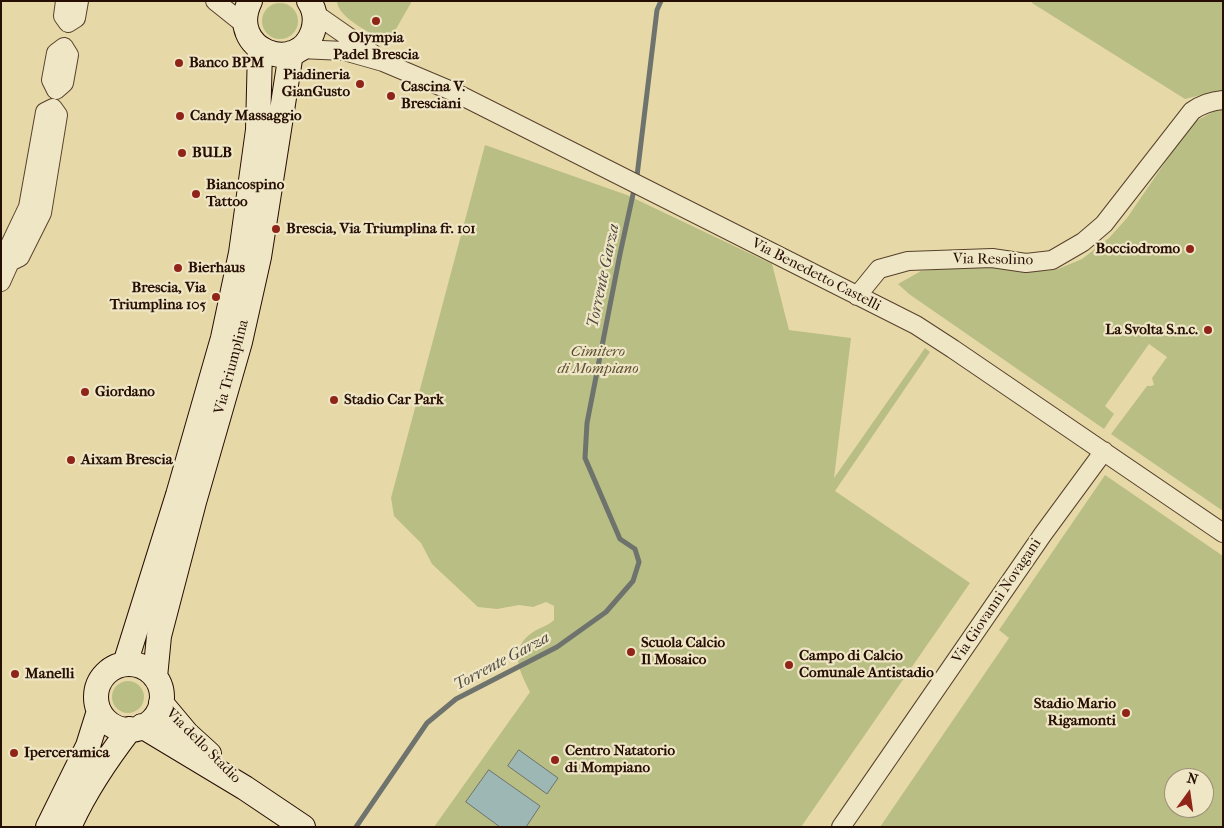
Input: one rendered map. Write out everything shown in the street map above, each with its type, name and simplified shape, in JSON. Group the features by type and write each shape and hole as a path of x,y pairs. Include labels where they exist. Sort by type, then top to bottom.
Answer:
{"main road":[{"path":"250,1 245,16 245,25 250,38 260,48 275,54 295,51"},
{"name":"Via Triumplina","path":"161,703 161,689 155,677 159,636 194,502 240,342 259,257 295,51 307,42 312,33 315,23 312,7"},
{"name":"Via Triumplina","path":"124,664 155,572 202,412 223,338 242,253 258,130 260,48"},
{"path":"136,728 120,728 112,725 105,719 99,711 96,695 98,684 105,674 124,664 141,666 155,677"},
{"path":"69,827 77,808 107,758 136,728 155,717 161,703"},
{"name":"Via dello Stadio","path":"161,703 187,734 245,788"},
{"path":"48,827 88,746 99,711"},
{"name":"Via dello Stadio","path":"136,728 245,788 302,827"}],"street":[{"path":"1,282 10,262 7,251 28,207 45,112 53,108 56,90 51,80 56,53 64,47 68,23 63,16 65,1"},
{"path":"68,23 76,18 79,1"},
{"path":"215,1 245,25"},
{"name":"Via Benedetto Castelli","path":"312,7 383,62"},
{"name":"Via Benedetto Castelli","path":"295,51 344,51 383,62 454,92 916,325 1223,533"},
{"name":"Via Resolino","path":"857,296 879,269 908,261 992,258 1026,263 1052,260 1083,242 1104,224 1192,111 1213,101 1223,100"},
{"name":"Via Giovanni Novagani","path":"841,827 1043,534 1104,451"}],"green space":[{"name":"Olympia Padel Brescia","path":"337,1 412,1 388,43 350,20 343,14"},
{"path":"1033,1 1223,1 1223,94 1213,92 1185,99 1032,3"},
{"path":"280,3 292,9 298,21 292,33 280,39 268,33 262,21 268,9"},
{"path":"1223,110 1223,511 1111,434 1147,386 1154,385 1152,378 1167,357 1149,344 1105,406 1114,414 1104,429 909,294 898,284 921,271 990,265 1045,271 1058,269 1082,259 1109,238 1127,218 1192,123 1215,111"},
{"name":"Cimitero di Mompiano","path":"485,145 627,195 772,264 789,330 851,338 834,478 925,348 930,352 835,491 970,583 801,827 434,827 530,692 522,676 518,660 520,645 533,632 554,620 554,606 546,602 533,607 519,605 497,609 478,607 432,564 421,543 394,516 391,498"},
{"path":"1105,475 1223,556 1223,827 880,827 1009,638 999,630"},
{"path":"128,681 134,682 139,686 143,691 143,703 139,708 134,712 128,713 122,712 117,708 113,703 112,697 113,691 117,686 122,682"}],"water":[{"path":"519,750 558,778 547,794 508,766"},
{"path":"489,770 540,806 526,827 500,827 466,802"}],"waterway":[{"name":"Torrente Garza","path":"356,827 427,723 456,699 557,647 606,612 633,581 639,562 635,549 620,539 585,458 587,423 637,176 657,10 661,1"}],"place":[{"name":"Olympia Padel Brescia","path":"376,21"},
{"name":"Banco BPM","path":"179,63"},
{"name":"Piadineria GianGusto","path":"360,84"},
{"name":"Cascina V. Bresciani","path":"391,96"},
{"name":"Candy Massaggio","path":"180,116"},
{"name":"BULB","path":"182,153"},
{"name":"Biancospino Tattoo","path":"196,194"},
{"name":"Brescia, Via Triumplina fr. 101","path":"276,229"},
{"name":"Bocciodromo","path":"1190,249"},
{"name":"Bierhaus","path":"178,268"},
{"name":"Brescia, Via Triumplina 105","path":"216,297"},
{"name":"La Svolta S.n.c.","path":"1208,330"},
{"name":"Giordano","path":"85,392"},
{"name":"Stadio Car Park","path":"334,400"},
{"name":"Aixam Brescia","path":"71,460"},
{"name":"Scuola Calcio Il Mosaico","path":"631,652"},
{"name":"Campo di Calcio Comunale Antistadio","path":"789,665"},
{"name":"Manelli","path":"15,674"},
{"name":"Stadio Mario Rigamonti","path":"1126,713"},
{"name":"Iperceramica","path":"14,753"},
{"name":"Centro Natatorio di Mompiano","path":"555,760"}]}
